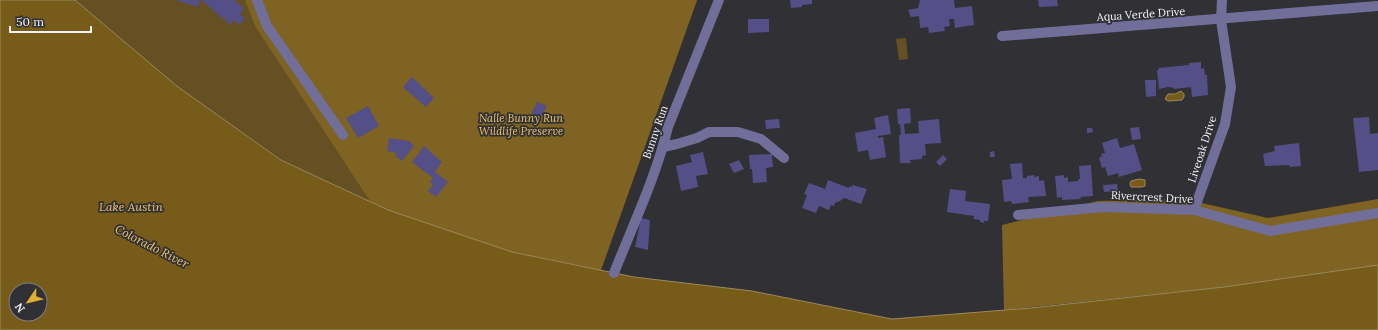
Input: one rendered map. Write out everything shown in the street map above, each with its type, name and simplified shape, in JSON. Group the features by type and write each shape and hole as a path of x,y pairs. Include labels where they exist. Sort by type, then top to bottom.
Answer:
{"street":[{"path":"257,0 267,26 343,135"},
{"name":"Bunny Run","path":"614,273 663,147 668,127 719,0"},
{"name":"Liveoak Drive","path":"1194,210 1225,124 1231,87 1221,20 1222,0"},
{"name":"Aqua Verde Drive","path":"1002,36 1221,20 1378,6"},
{"path":"663,147 697,138 709,132 738,132 761,139 784,158"},
{"name":"Rivercrest Drive","path":"1018,215 1103,207 1194,210 1270,231 1378,213"}],"green space":[{"name":"Nalle Bunny Run Wildlife Preserve","path":"75,0 697,0 601,270 512,252 388,210 282,160 178,87"},
{"name":"Nalle Bunny Run Wildlife Preserve","path":"245,0 697,0 601,270 512,252 388,210 370,201 255,26"},
{"path":"906,38 908,59 899,60 896,39"},
{"path":"1184,199 1268,218 1378,199 1378,265 1224,287 1004,310 1002,225 1098,201"}],"water":[{"name":"Lake Austin","path":"0,0 75,0 178,87 281,160 388,210 512,252 634,277 752,291 892,319 1031,308 1224,287 1378,265 1378,330 0,330"},
{"path":"1181,91 1184,94 1182,100 1168,101 1165,99 1168,94 1175,94"},
{"path":"1139,179 1145,180 1145,186 1131,187 1131,181"}],"building":[{"path":"175,0 200,0 198,7"},
{"path":"201,0 234,0 244,8 240,14 245,18 240,25 234,20 231,25"},
{"path":"790,0 812,0 812,4 791,8"},
{"path":"920,0 954,0 955,8 972,6 974,25 955,28 954,19 949,19 950,26 944,27 945,31 929,33 928,27 920,28 919,16 911,17 908,10 918,8"},
{"path":"1038,0 1057,0 1058,6 1039,7"},
{"path":"748,19 769,19 769,32 748,33"},
{"path":"1201,62 1201,69 1204,68 1205,75 1207,75 1208,95 1192,97 1191,87 1174,89 1168,87 1159,89 1158,68 1189,65 1189,63"},
{"path":"412,77 434,98 426,107 403,87"},
{"path":"1145,80 1156,80 1156,96 1146,97"},
{"path":"537,102 547,106 540,119 531,115"},
{"path":"368,106 379,126 358,138 346,118"},
{"path":"910,108 911,123 904,124 905,134 919,133 918,121 939,119 941,143 925,144 926,155 922,156 922,159 910,160 911,163 900,163 899,135 901,135 900,124 898,124 897,109"},
{"path":"888,115 891,134 878,136 878,138 883,137 886,157 870,160 868,150 858,152 855,133 876,129 874,118"},
{"path":"1369,117 1370,134 1378,133 1378,170 1359,172 1353,118"},
{"path":"779,119 780,128 766,129 765,120"},
{"path":"1139,127 1141,139 1132,140 1130,128"},
{"path":"1087,128 1092,128 1093,132 1087,133"},
{"path":"389,138 409,141 414,146 402,161 395,156 397,153 387,151"},
{"path":"1117,138 1120,148 1134,144 1142,170 1119,177 1118,173 1108,176 1105,167 1102,168 1099,158 1102,156 1101,154 1105,153 1102,143"},
{"path":"1299,143 1301,166 1265,166 1263,154 1275,151 1274,146"},
{"path":"424,146 442,162 435,172 448,182 436,197 428,191 433,185 430,182 433,178 412,162"},
{"path":"994,151 995,157 990,157 990,152"},
{"path":"703,152 708,174 696,176 698,187 681,191 676,166 692,162 690,155"},
{"path":"772,154 773,167 766,168 767,182 753,183 749,155"},
{"path":"943,155 947,159 940,166 936,162"},
{"path":"739,160 744,169 734,173 729,164"},
{"path":"1022,163 1023,178 1034,175 1034,177 1039,176 1039,181 1044,180 1046,196 1028,197 1029,202 1012,204 1011,201 1004,202 1002,180 1012,179 1010,164"},
{"path":"1091,165 1093,196 1080,197 1081,199 1062,200 1062,197 1057,198 1055,176 1064,175 1064,178 1068,177 1068,182 1078,181 1078,179 1080,179 1079,166"},
{"path":"828,180 849,188 849,186 852,187 852,185 867,189 861,204 844,198 835,203 834,206 831,205 829,210 819,206 816,213 802,208 807,195 804,194 809,183 825,189"},
{"path":"1117,184 1118,191 1104,192 1103,185"},
{"path":"950,189 966,191 965,201 990,204 988,221 984,221 984,223 980,222 980,220 974,219 974,216 947,212"},
{"path":"641,218 650,220 648,250 635,247"}],"water label":[{"name":"Colorado River","path":"152,246"}]}
